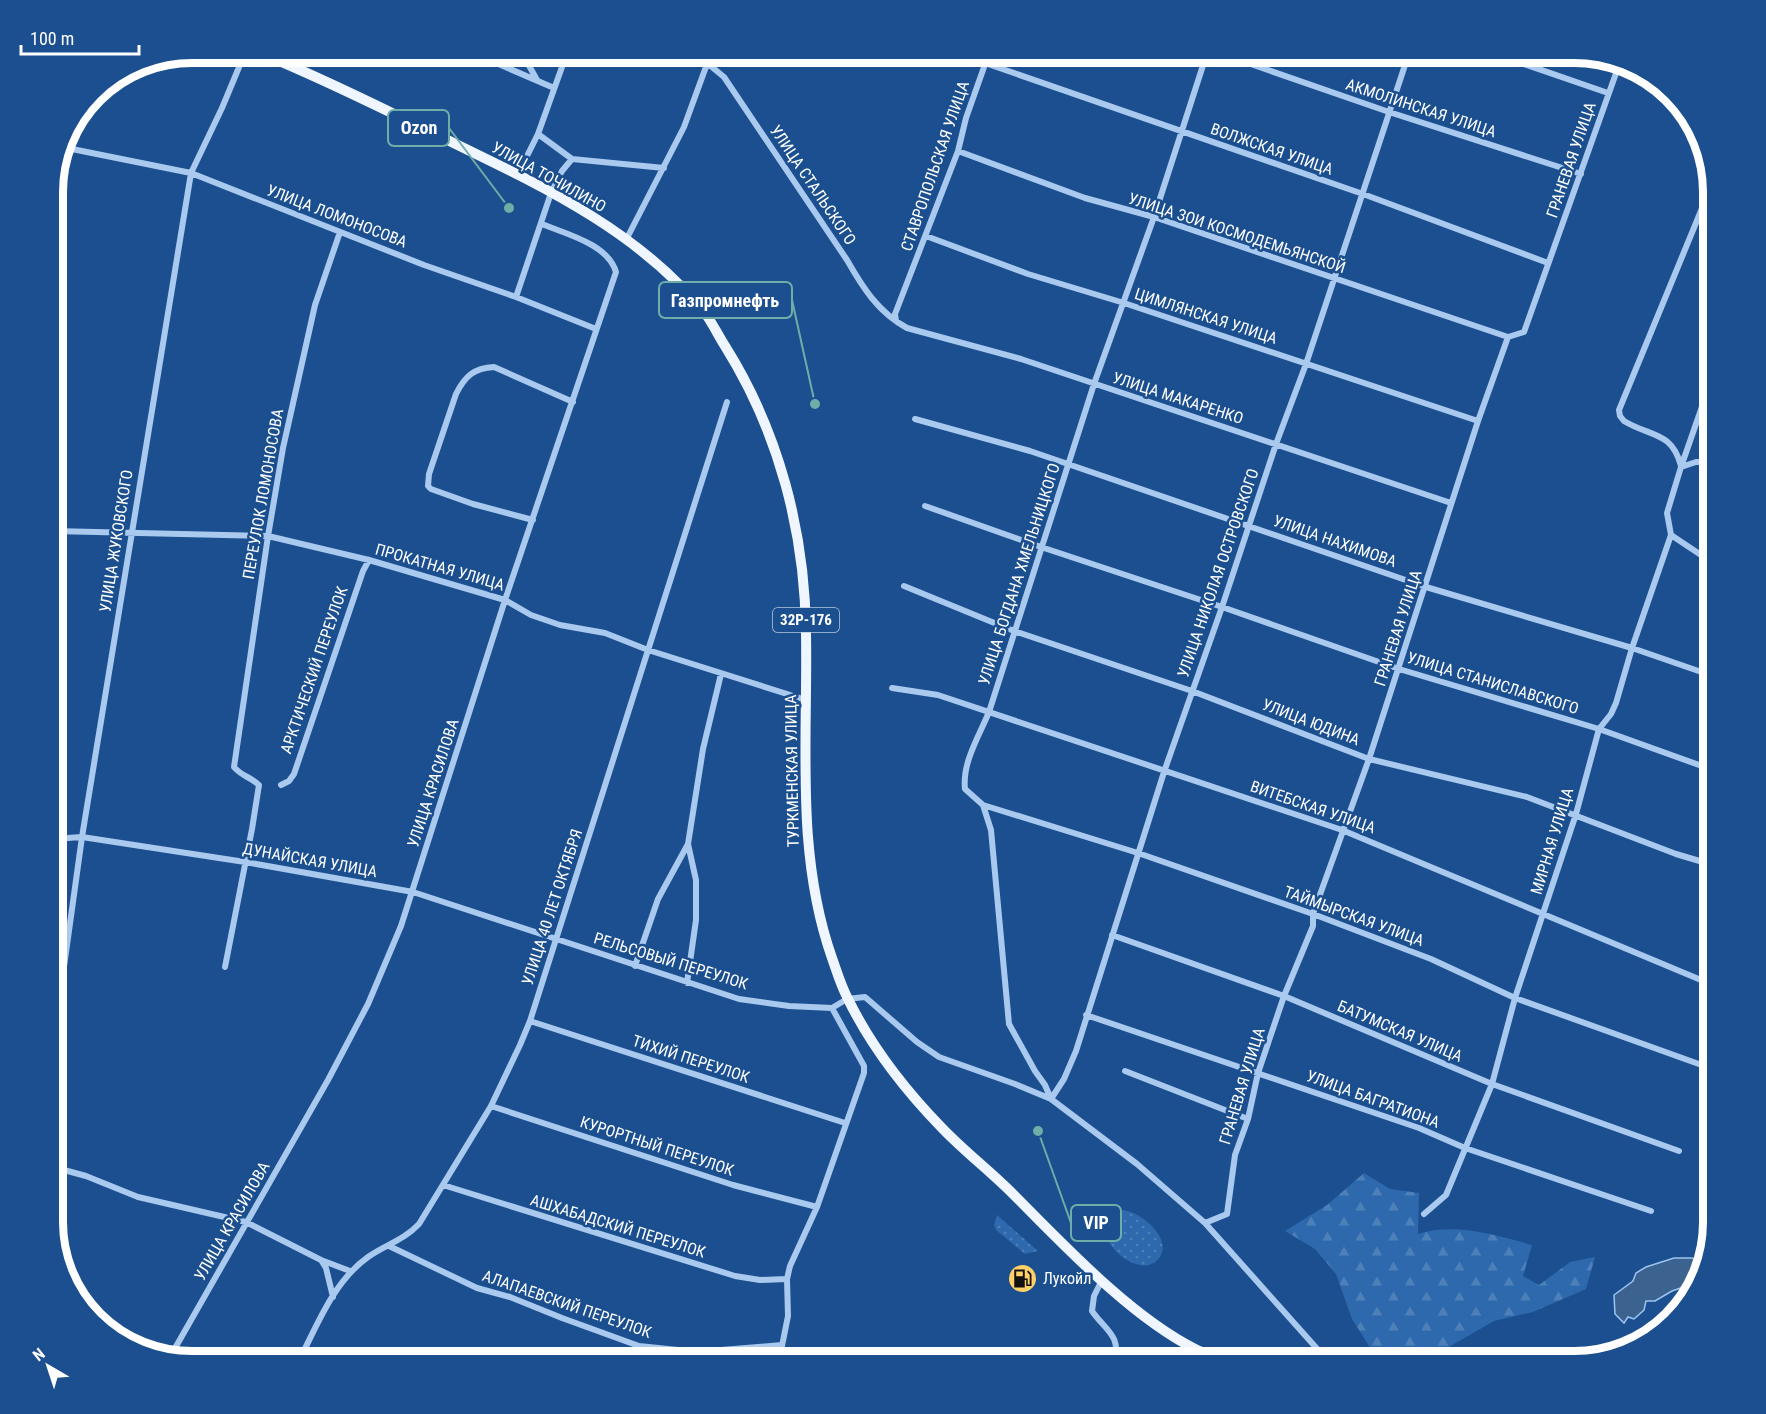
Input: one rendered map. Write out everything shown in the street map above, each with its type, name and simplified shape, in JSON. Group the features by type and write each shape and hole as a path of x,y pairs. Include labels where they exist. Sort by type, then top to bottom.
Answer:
{"main road":[{"name":"УЛИЦА ТОЧИЛИНО","path":"287,63 552,193 626,240"},
{"name":"ТУРКМЕНСКАЯ УЛИЦА","path":"626,240 667,273 707,316 744,377 764,418 786,485 801,557 806,633 806,822 812,875 822,929 847,999 895,1072 944,1131 1103,1280 1155,1325 1200,1351"}],"street":[{"name":"УЛИЦА ЖУКОВСКОГО","path":"63,974 82,837 130,534 191,173 241,63"},
{"path":"497,63 554,88"},
{"path":"528,63 537,81"},
{"path":"527,156 538,134 563,63"},
{"path":"626,240 684,127 707,63"},
{"name":"УЛИЦА СТАЛЬСКОГО","path":"707,63 724,76 847,260 862,287 879,309 896,321"},
{"name":"ВОЛЖСКАЯ УЛИЦА","path":"985,63 1362,194 1548,263"},
{"name":"СТАВРОПОЛЬСКАЯ УЛИЦА","path":"896,321 895,314 958,151 966,118 985,63"},
{"name":"УЛИЦА БОГДАНА ХМЕЛЬНИЦКОГО","path":"1051,1099 1046,1085 1035,1071 1009,1024 991,830 983,805 965,789 964,780 969,760 989,712 1094,384 1154,218 1204,63"},
{"name":"АКМОЛИНСКАЯ УЛИЦА","path":"1250,63 1389,112 1581,174"},
{"name":"УЛИЦА НИКОЛАЯ ОСТРОВСКОГО","path":"1051,1099 1064,1079 1076,1051 1164,772 1276,444 1306,364 1405,63"},
{"path":"1523,63 1608,93"},
{"name":"ГРАНЕВАЯ УЛИЦА","path":"1205,1223 1227,1214 1235,1155 1248,1119 1258,1073 1284,996 1313,926 1313,914 1369,759 1478,421 1508,337 1524,332 1617,70"},
{"path":"538,134 572,159 664,168"},
{"name":"УЛИЦА ЛОМОНОСОВА","path":"71,149 191,173 424,265 516,297 596,329"},
{"name":"УЛИЦА ЗОИ КОСМОДЕМЬЯНСКОЙ","path":"958,151 1085,198 1154,218 1508,337"},
{"path":"516,297 552,193 562,171 572,159"},
{"path":"1703,206 1619,410 1620,417 1624,421 1658,435 1672,445 1681,467 1703,462"},
{"name":"УЛИЦА КРАСИЛОВА","path":"174,1350 328,1080 368,1004 401,926 505,600 616,272 614,263 608,256 590,244 542,224"},
{"name":"ПЕРЕУЛОК ЛОМОНОСОВА","path":"245,862 258,785 234,767 268,536 283,448 315,305 340,232"},
{"name":"ЦИМЛЯНСКАЯ УЛИЦА","path":"926,236 1028,274 1124,303 1478,421"},
{"name":"УЛИЦА МАКАРЕНКО","path":"896,321 907,327 1021,359 1451,503"},
{"path":"533,519 473,504 431,489 427,482 432,464 461,383 480,367 494,367 573,402"},
{"name":"УЛИЦА 40 ЛЕТ ОКТЯБРЯ","path":"305,1351 333,1297 350,1271 370,1256 410,1234 419,1224 490,1106 520,1045 557,939 727,402"},
{"name":"МИРНАЯ УЛИЦА","path":"1424,1214 1446,1195 1492,1084 1515,998 1576,814 1599,729 1611,714 1616,703 1632,648 1671,535 1667,513 1703,404"},
{"name":"УЛИЦА НАХИМОВА","path":"915,418 1030,451 1426,587 1632,648 1703,673"},
{"name":"УЛИЦА СТАНИСЛАВСКОГО","path":"925,506 1041,548 1222,607 1399,669 1599,729 1703,766"},
{"name":"ПРОКАТНАЯ УЛИЦА","path":"63,531 268,536 369,560 505,600 531,615 560,626 605,633 648,651 806,700"},
{"path":"1671,535 1703,556"},
{"name":"АРКТИЧЕСКИЙ ПЕРЕУЛОК","path":"281,785 289,781 294,774 363,571 369,560"},
{"name":"УЛИЦА ЮДИНА","path":"904,586 1014,631 1192,691 1369,759 1527,797 1676,854 1703,862"},
{"path":"635,966 658,899 688,844 703,749 721,674"},
{"name":"ВИТЕБСКАЯ УЛИЦА","path":"892,688 938,695 1342,830 1703,981"},
{"name":"ТАЙМЫРСКАЯ УЛИЦА","path":"983,805 1138,853 1313,914 1431,959 1515,998 1703,1065"},
{"name":"ДУНАЙСКАЯ УЛИЦА","path":"63,838 82,837 245,862 413,892 557,939"},
{"path":"687,982 696,920 696,880 688,844"},
{"path":"225,967 245,862"},
{"name":"БАТУМСКАЯ УЛИЦА","path":"1112,935 1284,996 1492,1084 1679,1151"},
{"name":"РЕЛЬСОВЫЙ ПЕРЕУЛОК","path":"557,939 739,999 789,1006 832,1008"},
{"path":"781,1351 788,1316 787,1279 790,1266 817,1207 862,1080 864,1066 832,1008 847,999 865,997 917,1042 939,1057 1051,1099 1137,1164 1205,1223 1318,1351"},
{"name":"УЛИЦА БАГРАТИОНА","path":"1086,1015 1419,1128 1466,1148 1651,1211"},
{"name":"ТИХИЙ ПЕРЕУЛОК","path":"530,1021 845,1123"},
{"path":"1125,1071 1248,1119"},
{"name":"КУРОРТНЫЙ ПЕРЕУЛОК","path":"490,1106 733,1185 817,1207"},
{"path":"63,1170 86,1176 138,1197 246,1222 321,1260 350,1271"},
{"name":"АШХАБАДСКИЙ ПЕРЕУЛОК","path":"443,1185 735,1276 760,1280 787,1279"},
{"name":"АЛАПАЕВСКИЙ ПЕРЕУЛОК","path":"389,1246 477,1288 510,1297 639,1346 687,1351"},
{"path":"321,1260 326,1268 333,1297"},
{"path":"1103,1280 1094,1296 1092,1311 1116,1341 1118,1351"},
{"name":"АЛАПАЕВСКИЙ ПЕРЕУЛОК","path":"709,1351 782,1345"}],"green space":[{"path":"1364,1173 1390,1189 1419,1193 1418,1234 1446,1229 1475,1231 1532,1245 1523,1276 1539,1285 1570,1262 1595,1257 1586,1289 1533,1312 1494,1321 1442,1351 1374,1351 1352,1319 1336,1274 1315,1249 1285,1231 1327,1205"},
{"path":"1121,1210 1129,1211 1147,1221 1160,1237 1163,1246 1155,1262 1146,1265 1134,1264 1114,1249 1108,1239 1106,1228 1110,1218"},
{"path":"997,1215 1038,1251 1025,1254 996,1230 994,1225"}],"shaded area":[{"path":"1674,1258 1698,1260 1687,1286 1655,1301 1646,1301 1644,1310 1634,1319 1628,1317 1624,1323 1615,1314 1614,1295 1633,1281 1636,1273 1646,1267"}],"place":[{"name":"Ozon","path":"509,208"},
{"name":"Газпромнефть","path":"815,404"},
{"name":"VIP","path":"1038,1131"},
{"name":"Лукойл","path":"1022,1278"}]}
